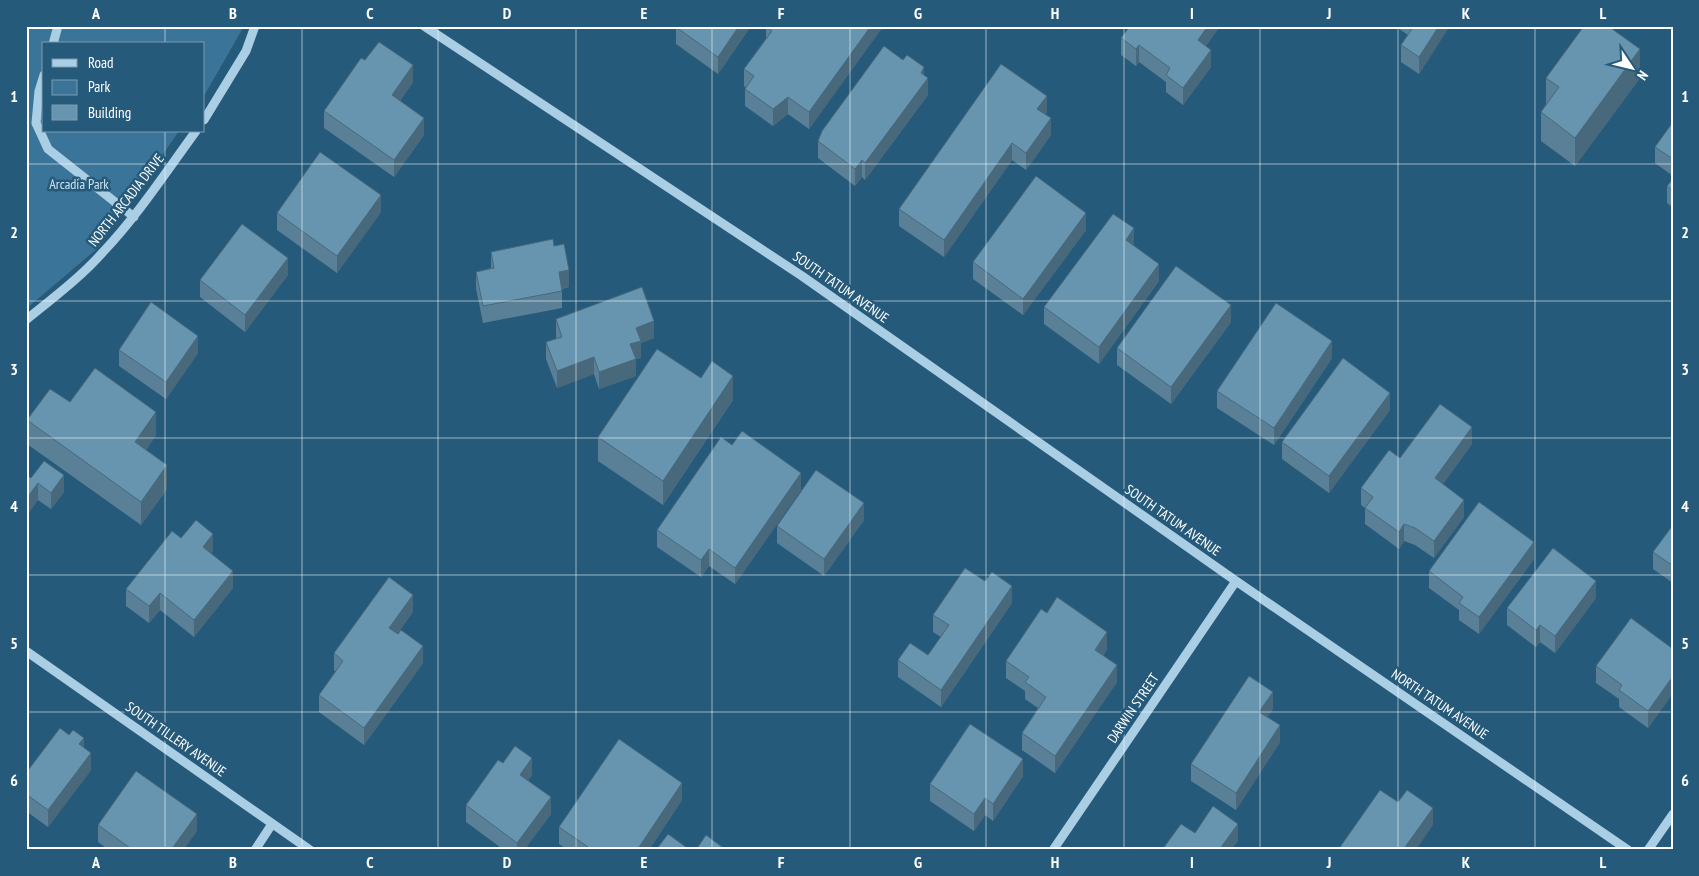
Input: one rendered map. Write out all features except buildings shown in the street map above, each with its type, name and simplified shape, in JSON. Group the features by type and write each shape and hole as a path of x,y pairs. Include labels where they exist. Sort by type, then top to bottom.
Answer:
{"street":[{"path":"54,42 58,26"},
{"path":"205,118 246,51 255,26"},
{"name":"SOUTH TATUM AVENUE","path":"424,26 802,276 1236,581"},
{"path":"42,81 39,91 36,123 48,149 134,217"},
{"name":"NORTH ARCADIA DRIVE","path":"26,320 68,286 102,254 134,217 195,132"},
{"name":"DARWIN STREET","path":"1053,850 1236,581"},
{"name":"NORTH TATUM AVENUE","path":"1236,581 1628,850"},
{"name":"SOUTH TILLERY AVENUE","path":"26,651 310,850"},
{"path":"1648,850 1673,814"},
{"path":"255,850 272,824"}],"green space":[{"name":"Arcadia Park","path":"26,26 244,26 205,94 205,42 42,42 42,132 178,132 99,247 26,309"}]}
